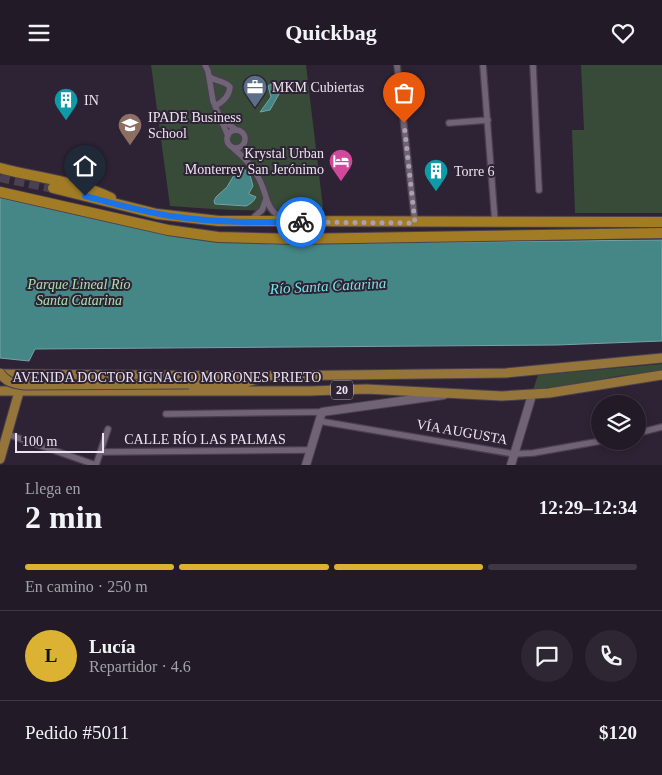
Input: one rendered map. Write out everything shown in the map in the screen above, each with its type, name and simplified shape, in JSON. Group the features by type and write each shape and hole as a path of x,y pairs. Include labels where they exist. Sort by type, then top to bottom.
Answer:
{"highway":[{"path":"0,168 89,188 132,208"},
{"path":"0,185 83,204 101,211 106,216"},
{"path":"54,188 132,208 183,218 249,222 662,222"},
{"path":"0,191 192,234 237,237 294,239 662,233"}],"main road":[{"name":"AVENIDA DOCTOR IGNACIO MORONES PRIETO","path":"0,374 265,376 506,373 662,359"},
{"path":"0,374 12,383 24,385 244,383 265,376"},
{"name":"AVENIDA DOCTOR IGNACIO MORONES PRIETO","path":"0,391 310,391 366,389 492,396 532,395 662,375"},
{"path":"0,459 20,392"}],"street":[{"path":"397,65 415,223"},
{"path":"484,65 495,223"},
{"path":"533,65 538,190"},
{"path":"208,69 214,80 227,83 230,87 226,99 215,106"},
{"path":"208,69 215,106 230,132 228,143 246,160 260,179 266,199 276,215 287,222"},
{"path":"221,118 230,132"},
{"path":"450,123 488,120"},
{"path":"230,132 244,133 246,139 246,160"},
{"path":"233,148 238,148 245,143"},
{"path":"249,222 262,210 266,199"},
{"path":"166,414 322,412 448,395"},
{"path":"512,465 532,395"},
{"path":"306,465 322,412"},
{"name":"VÍA AUGUSTA","path":"319,421 514,454 533,453 591,443"},
{"path":"646,431 662,427"},
{"path":"7,434 96,465 108,429"},
{"name":"CALLE RÍO LAS PALMAS","path":"101,452 310,450"}],"shaded area":[{"path":"151,65 306,65 323,208 246,210 170,206"},
{"path":"581,65 662,65 662,213 575,213 572,130 584,130"},
{"path":"662,364 662,371 533,390 538,375"}],"water":[{"path":"274,82 283,87 270,110 260,112 271,97 268,86"},
{"path":"243,168 250,175 253,186 249,194 256,197 254,200 246,206 215,204 216,197 227,187 237,170"},
{"name":"Río Santa Catarina","path":"0,198 166,234 215,241 273,244 662,240 662,341 557,345 35,349 29,361 0,358"}],"tunnel":[{"path":"0,177 53,188"}],"way so far":[{"path":"301,222 415,223 404,123"}],"place":[{"name":"MKM Cubiertas","path":"255,108"},
{"name":"IN","path":"66,121"},
{"name":"IPADE Business School","path":"130,146"},
{"name":"Krystal Urban Monterrey San Jerónimo","path":"341,182"},
{"name":"Torre 6","path":"436,192"}],"route":[{"path":"85,196 157,214 189,219 301,222"}],"park label":[{"name":"Parque Lineal Río Santa Catarina","path":"79,292"}]}
